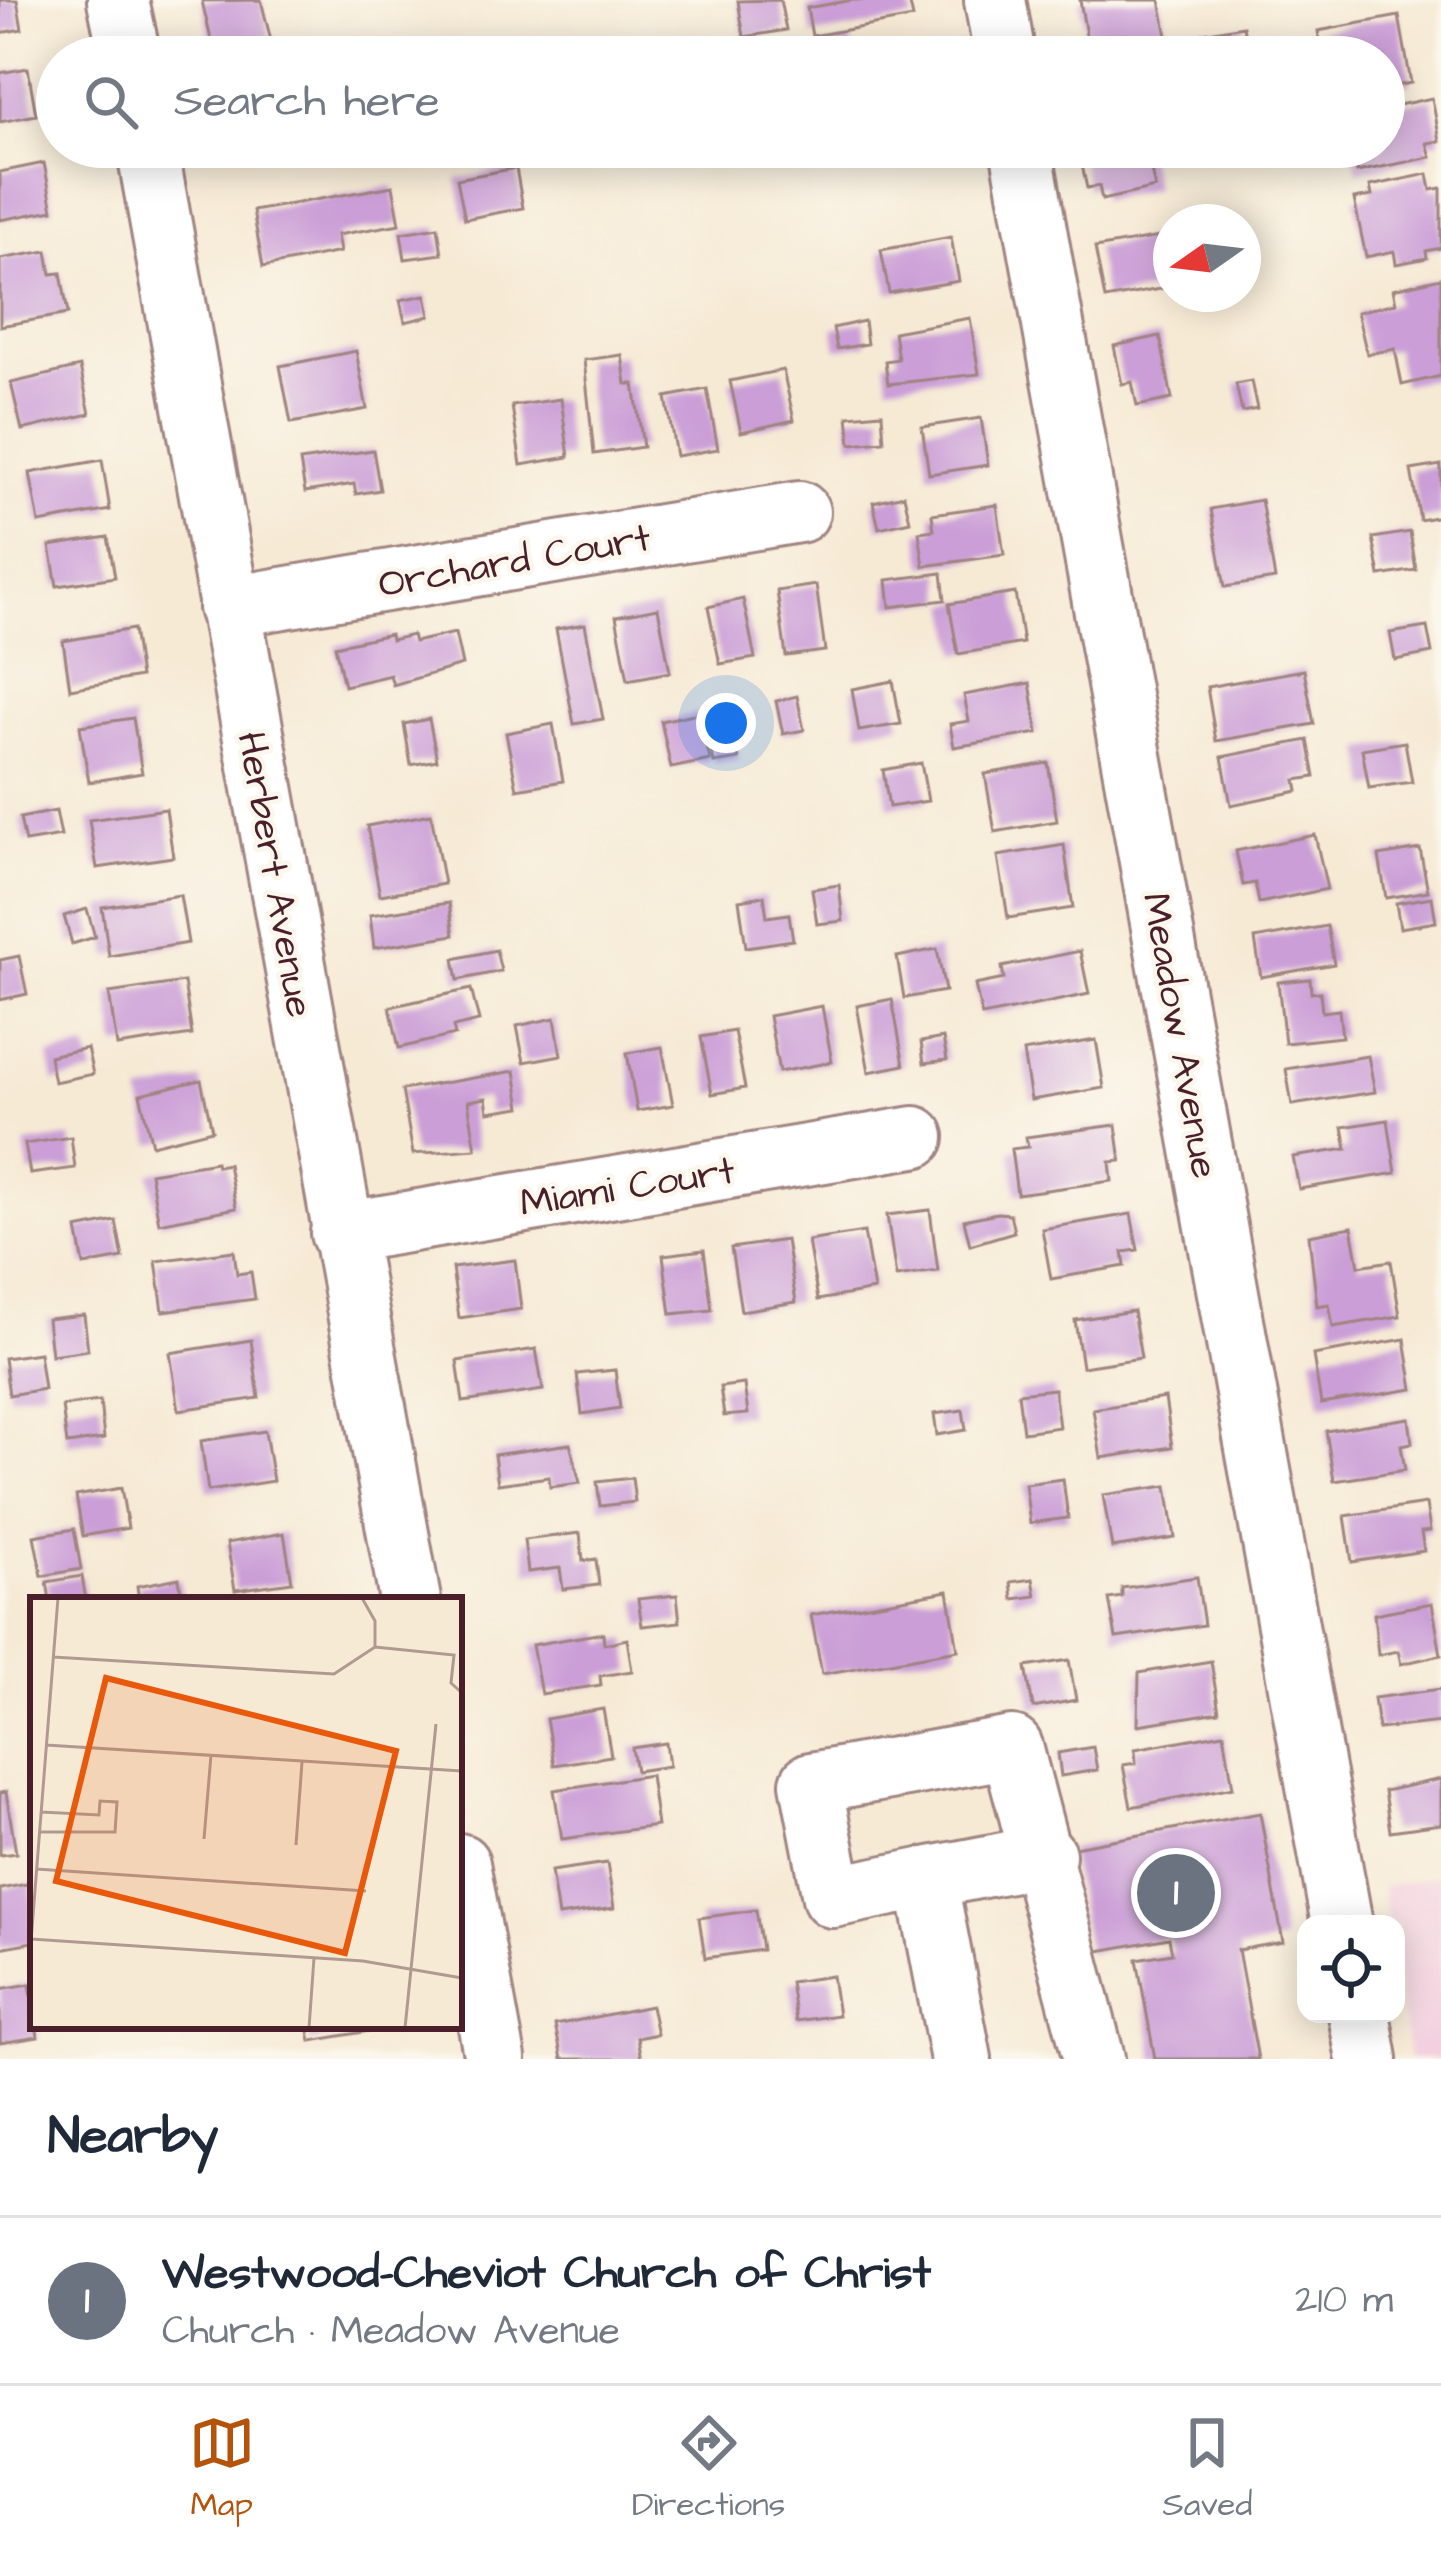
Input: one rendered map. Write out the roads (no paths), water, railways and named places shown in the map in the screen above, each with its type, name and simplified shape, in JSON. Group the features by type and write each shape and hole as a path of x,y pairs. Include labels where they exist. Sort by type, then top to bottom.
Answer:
{"street":[{"path":"118,0 126,36"},
{"path":"995,0 1001,36"},
{"name":"Herbert Avenue","path":"151,168 409,1597"},
{"name":"Meadow Avenue","path":"1025,168 1340,1915"},
{"name":"Orchard Court","path":"230,607 799,512"},
{"name":"Miami Court","path":"341,1233 914,1138"},
{"path":"1045,1855 833,1897 811,1783 1012,1747 1045,1855 1094,2059"},
{"path":"926,1878 962,2059"},
{"path":"462,1880 495,2059"},
{"path":"1361,2023 1367,2059"}],"place":[{"name":"Westwood-Cheviot Church of Christ","path":"1176,1893"}]}
